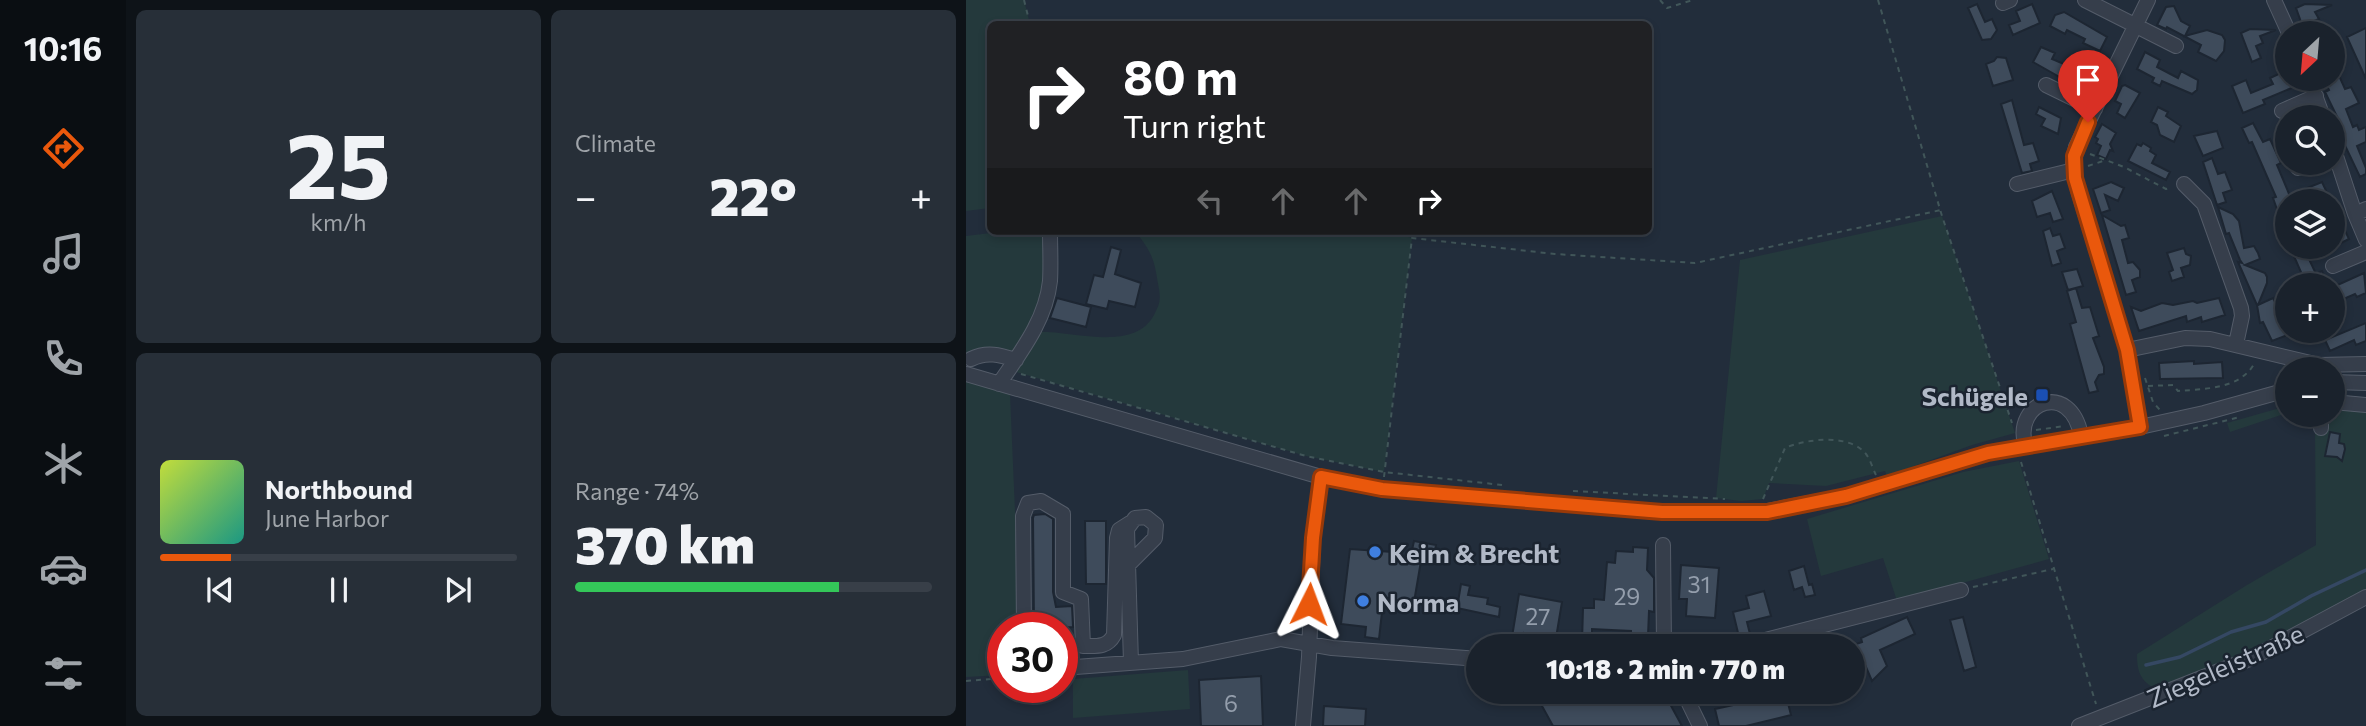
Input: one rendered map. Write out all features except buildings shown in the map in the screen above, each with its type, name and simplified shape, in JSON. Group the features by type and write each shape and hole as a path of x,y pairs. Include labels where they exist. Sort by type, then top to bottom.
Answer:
{"street":[{"path":"2085,0 2176,46"},
{"path":"2140,427 2127,350 2074,170 2076,147 2148,0"},
{"path":"2274,0 2284,21"},
{"path":"2046,85 2095,108"},
{"path":"2314,91 2319,105"},
{"path":"2296,105 2316,96"},
{"path":"2017,184 2074,170"},
{"path":"2344,175 2361,211 2366,240"},
{"path":"2184,184 2204,204 2241,308 2236,344"},
{"path":"999,384 1033,332 1043,309 1050,280 1050,235"},
{"path":"2333,266 2366,252"},
{"path":"2127,350 2185,338 2210,339 2319,365 2366,364"},
{"path":"971,359 981,354 999,355 1012,365"},
{"path":"966,374 1321,477 1382,489 1662,512 1767,512 1846,496 2024,438 2080,430 2140,427 2275,393"},
{"path":"2345,383 2366,383"},
{"path":"2024,438 2029,414 2047,403 2055,402 2068,407 2080,430"},
{"path":"2345,403 2366,405"},
{"path":"1303,726 1313,538 1321,477"},
{"path":"1024,612 1023,516 1028,503 1041,501 1063,514 1063,592 1081,599 1083,646 1105,645 1110,643 1114,635 1119,530 1140,516 1146,517 1156,525 1155,538 1129,564"},
{"path":"1130,523 1127,529 1131,663"},
{"path":"1663,545 1664,634"},
{"path":"1789,634 1961,590"},
{"name":"Ziegeleistraße","path":"2080,726 2252,658 2366,597"},
{"path":"1078,666 1182,659 1281,639 1332,648 1466,658"},
{"path":"1689,704 1700,726"}],"path":[{"path":"1024,0 1029,21"},
{"path":"1660,0 1667,8 1693,0"},
{"path":"1878,0 1941,210 2005,404"},
{"path":"2076,147 2104,161 2124,167 2166,189 2184,184"},
{"path":"2074,170 2104,161"},
{"path":"1382,489 1412,238 1555,254 1695,263 1941,210"},
{"path":"2148,386 2173,385 2178,391 2230,383 2246,375 2255,363 2258,350"},
{"path":"1012,365 1306,456 1384,472 1503,485"},
{"path":"2145,376 2152,402 2164,413"},
{"path":"2024,438 2080,430"},
{"path":"1763,499 1778,459 1785,448 1799,442 1818,439 1843,442 1865,453 1877,479"},
{"path":"2020,459 2101,718"},
{"path":"1569,491 1728,499"},
{"path":"1961,590 2054,569"},
{"path":"966,681 987,679"}],"green space":[{"path":"966,0 1024,0 1029,21 987,21 987,208 966,211"},
{"path":"1942,216 2015,433 1972,445 1887,476 1885,471 1826,486 1769,483 1763,499 1741,501 1716,498 1740,260"},
{"path":"987,233 1047,235 1043,296 1015,356 966,357 966,236"},
{"path":"1138,235 1401,235 1412,238 1384,472 1306,456 1009,370 1033,332 1116,337 1131,334 1144,327 1154,315 1160,300 1156,271 1146,246"},
{"path":"966,381 1010,394 1019,612 987,612 987,676 966,677"},
{"path":"2345,407 2366,410 2366,591 2201,674 2154,688 2149,685 2140,674 2137,654 2316,545 2315,428 2345,427"},
{"path":"2275,409 2275,417 2230,432 2227,423"},
{"path":"2019,461 2049,559 1897,601 1883,558 1821,576 1807,519 1963,472"},
{"path":"1188,670 1190,709 1073,718 1073,703 1078,703 1078,679"}],"waterway":[{"path":"2146,665 2180,657 2231,632 2266,622 2311,596 2366,570"}],"place":[{"name":"Schügele","path":"2042,395"},
{"name":"Keim & Brecht","path":"1375,552"},
{"name":"Norma","path":"1363,601"}],"route":[{"path":"1309,604 1313,538 1321,477 1382,489 1662,512 1767,512 1846,496 2025,444 2140,427 2127,350 2075,178 2073,163 2076,147 2088,122"}]}
